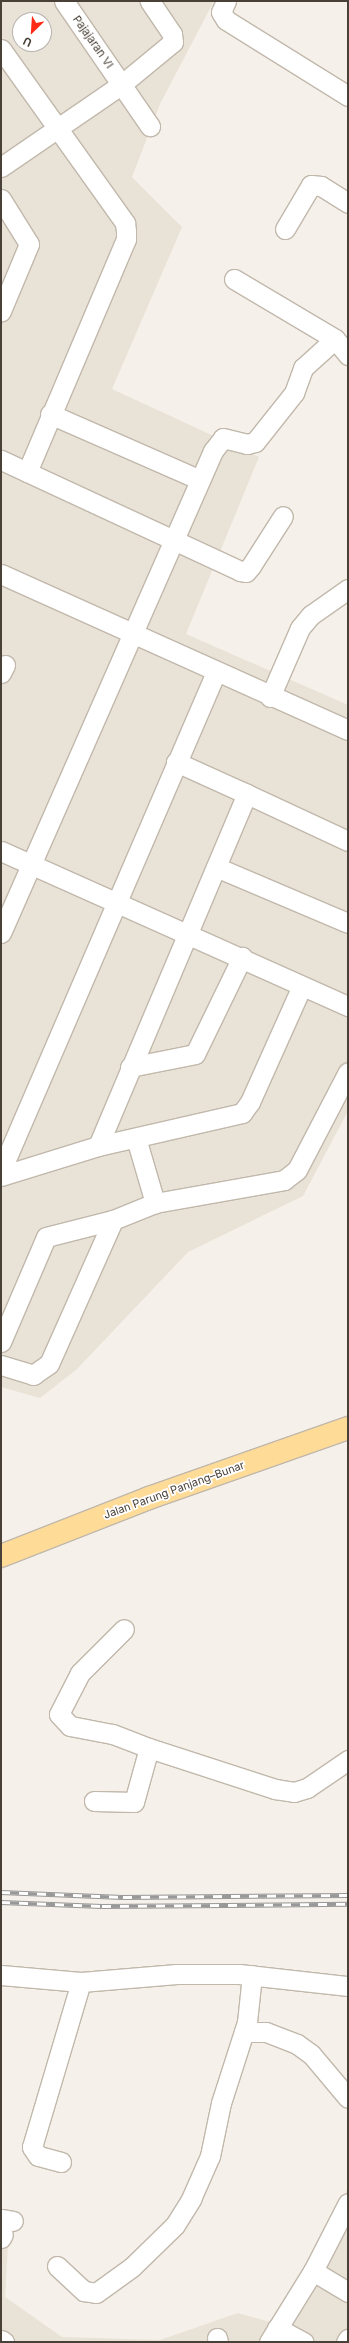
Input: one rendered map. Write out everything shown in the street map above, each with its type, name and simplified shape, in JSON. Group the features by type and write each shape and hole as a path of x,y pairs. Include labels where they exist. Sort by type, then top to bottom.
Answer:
{"main road":[{"name":"Jalan Parung Panjang–Bunar","path":"1,1556 149,1498 345,1434"}],"street":[{"name":"Pajajaran VI","path":"64,1 150,126"},
{"path":"1,167 122,84 173,42 172,34 150,1"},
{"path":"226,1 221,12 226,20 348,96"},
{"path":"2,53 125,223 126,231 27,472"},
{"path":"285,229 311,185 321,186 348,203"},
{"path":"1,199 29,244 1,311"},
{"path":"234,279 335,339 348,355"},
{"path":"1,933 133,633 198,479 223,438 247,444 255,442 294,392 303,368 335,339"},
{"path":"50,414 198,479"},
{"path":"1,460 171,541 246,572 283,516"},
{"path":"1,574 216,672 348,730"},
{"path":"270,696 300,628 311,615 348,589"},
{"path":"1,1171 216,672"},
{"path":"176,762 348,841"},
{"path":"98,1146 130,1067 189,934 247,794"},
{"path":"1,851 242,956 302,986 348,1006"},
{"path":"216,868 348,923"},
{"path":"130,1067 195,1054 242,956"},
{"path":"1,1176 98,1146 236,1116 246,1109 302,986"},
{"path":"1,1342 46,1237 113,1220 155,1203 291,1176 348,1072"},
{"path":"136,1138 155,1203"},
{"path":"1,1365 33,1375 49,1364 113,1220"},
{"path":"124,1629 80,1673 59,1714 70,1726 112,1734 276,1789 294,1792 307,1788 348,1760"},
{"path":"94,1801 134,1802 150,1748"},
{"path":"1,1975 81,1982 177,1974 252,1975 348,1986"},
{"path":"57,2266 84,2291 96,2293 132,2267 175,2225 204,2172 244,2032 252,1975"},
{"path":"61,2162 38,2156 32,2147 81,1982"},
{"path":"244,2032 266,2032 297,2044 311,2054 348,2098"},
{"path":"303,2342 273,2335 312,2271 348,2203"},
{"path":"312,2271 348,2292"}],"shaded area":[{"path":"1,1 214,1 160,104 132,177 182,227 112,389 259,457 186,634 348,705 348,1111 303,1196 188,1252 77,1369 40,1398 1,1387"},
{"path":"348,2187 348,2342 1,2342 1,2226 9,2228 5,2297 62,2337 160,2340 238,2313 273,2323 332,2224"}],"railway":[{"path":"1,1892 123,1897 348,1895"},
{"path":"1,1902 102,1906 348,1904"}]}
